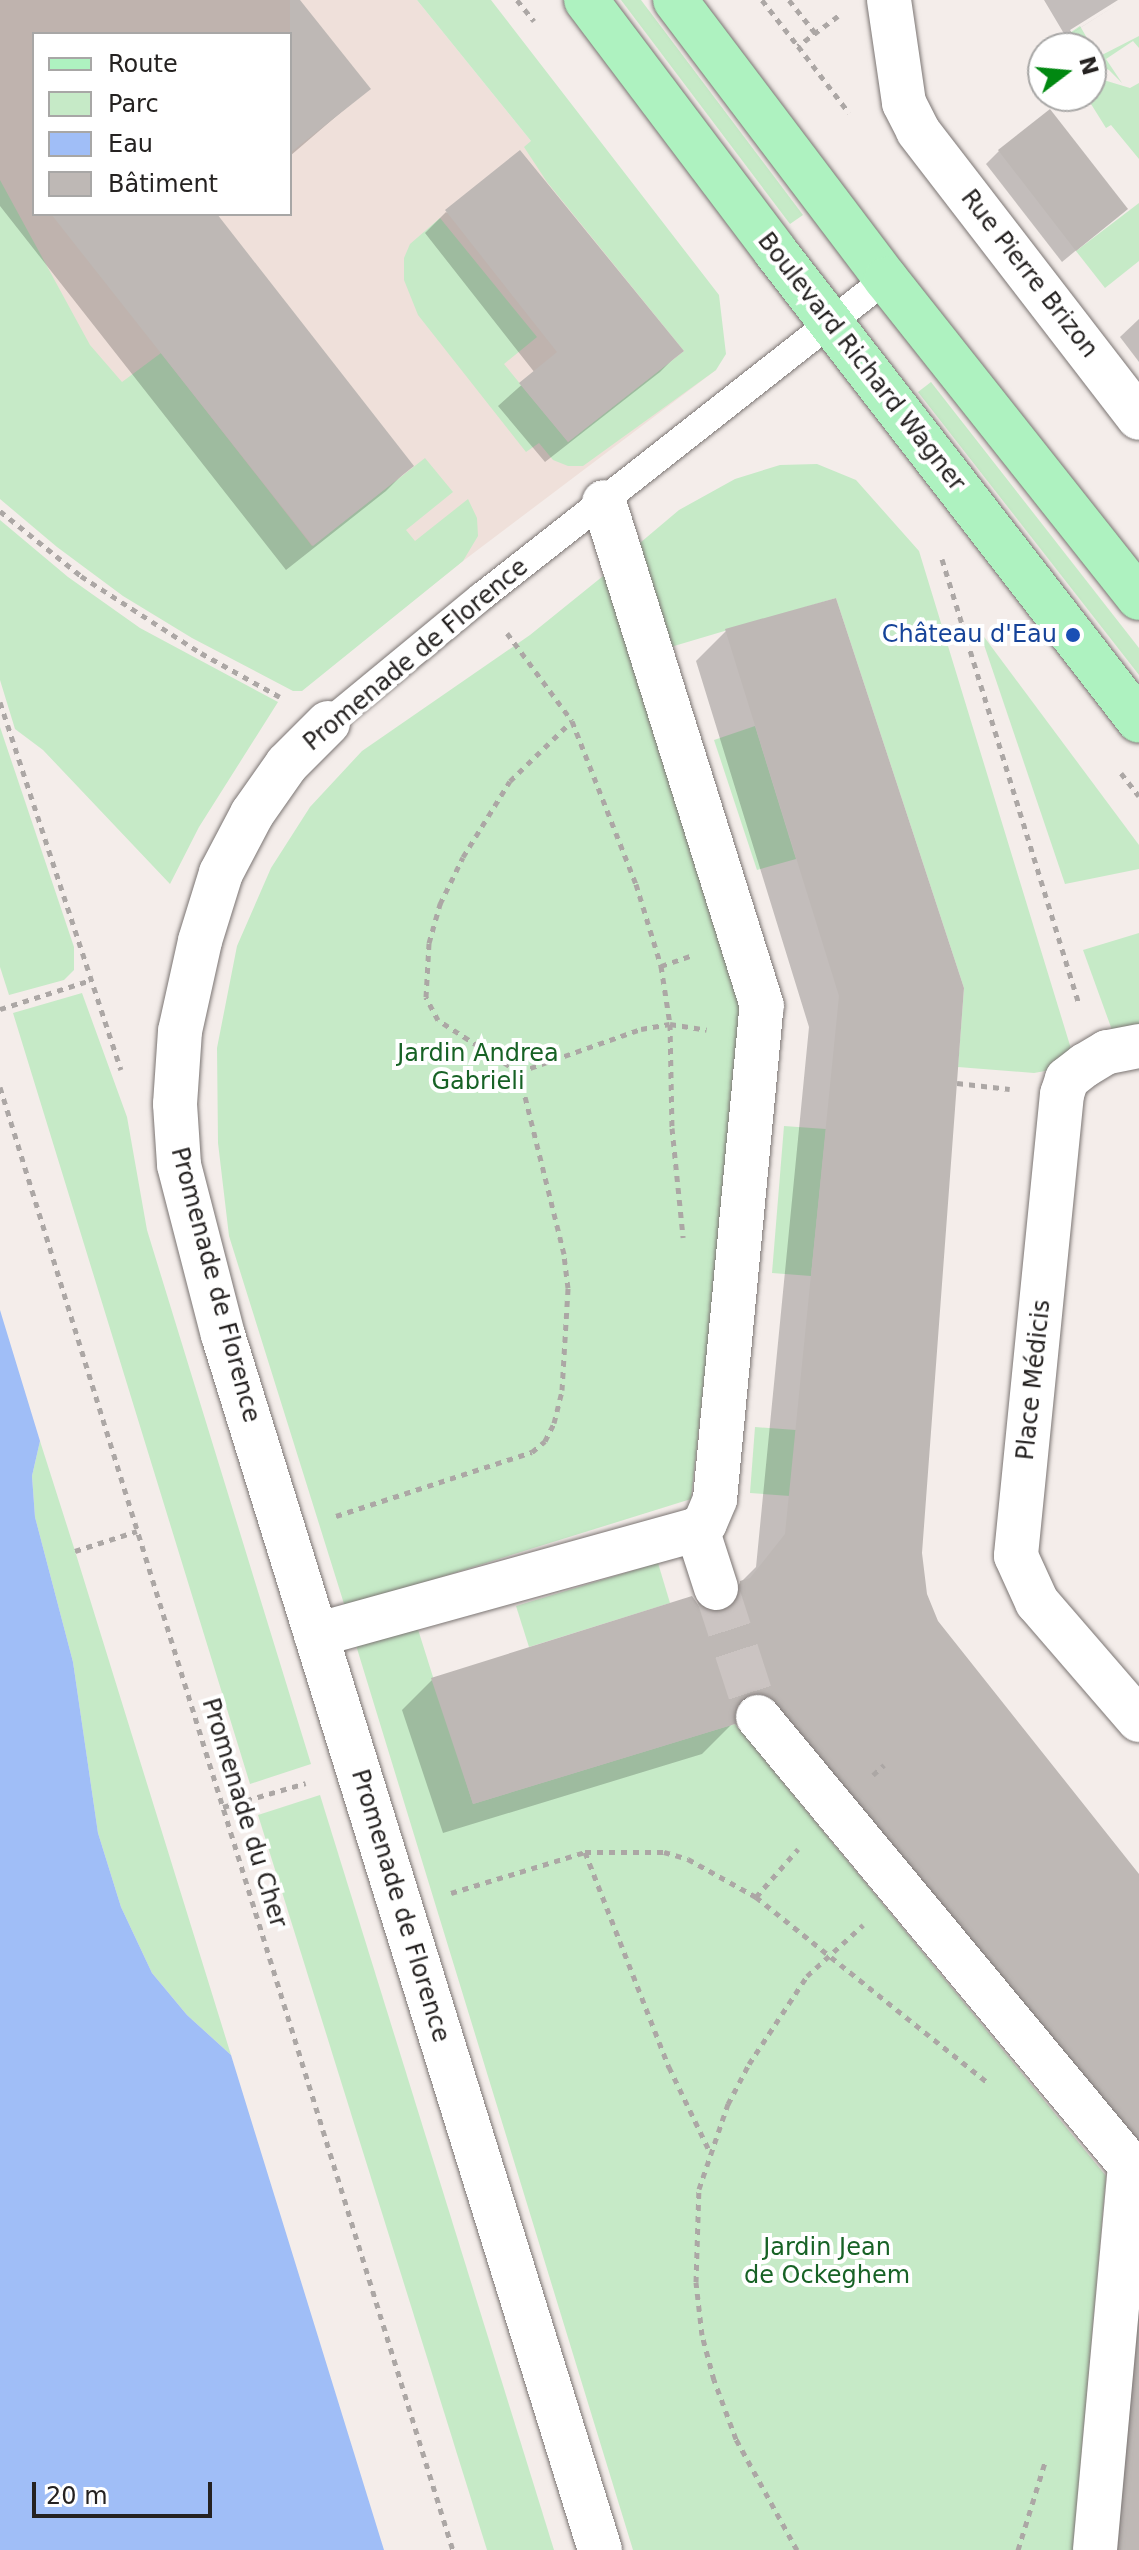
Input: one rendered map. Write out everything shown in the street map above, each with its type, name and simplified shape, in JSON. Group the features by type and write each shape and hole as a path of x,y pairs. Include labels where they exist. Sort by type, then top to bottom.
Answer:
{"main road":[{"name":"Boulevard Richard Wagner","path":"586,0 830,323 1139,721"},
{"path":"675,0 886,279 1139,598"}],"street":[{"name":"Rue Pierre Brizon","path":"889,0 904,103 918,131 1139,418"},
{"path":"316,1635 697,1529 705,1523 715,1499 762,1006 604,502"},
{"name":"Promenade de Florence","path":"325,725 287,764 252,814 221,873 200,941 180,1031 175,1104 182,1179 223,1335 600,2550"},
{"name":"Place Médicis","path":"1139,1046 1107,1052 1085,1065 1067,1079 1062,1094 1016,1556 1037,1602 1139,1720"},
{"path":"697,1529 716,1588"},
{"path":"758,1717 1130,2165 1095,2550"}],"lane":[{"name":"Promenade de Florence","path":"325,725 481,597 886,279"}],"path":[{"path":"762,0 798,46"},
{"path":"789,0 816,34"},
{"path":"0,511 81,576 201,653 325,725"},
{"path":"940,554 1065,957"},
{"path":"481,597 572,721 636,884 661,966 670,1024 672,1128 685,1252"},
{"path":"0,702 122,1073"},
{"path":"284,1532 532,1452 549,1432 562,1390 568,1288 564,1254 519,1072 438,1020 426,997 429,943 440,904 463,857 510,781 572,721"},
{"path":"0,1009 91,980"},
{"path":"519,1072 612,1038 670,1024 710,1030"},
{"name":"Promenade du Cher","path":"0,1087 453,2550"},
{"path":"75,1551 137,1531"},
{"path":"223,1807 357,1769"},
{"path":"756,1897 808,1837"},
{"path":"400,1908 585,1852 664,1852 722,1875 756,1897 830,1953 990,2085"},
{"path":"585,1852 669,2067 709,2152"},
{"path":"797,2550 736,2439 702,2335 695,2241 699,2189 709,2152 749,2064 787,2003 830,1953"},
{"path":"1018,2550 1047,2455"}],"shaded area":[{"path":"0,0 417,0 716,370 463,561 307,686 0,313"}],"green space":[{"path":"417,0 491,0 719,295 726,354 716,370 583,466 568,466 553,460 539,443 526,452 418,315 404,280 404,258 410,244 440,218 537,337 504,364 568,442 684,351 547,182 524,147 531,141"},
{"path":"621,0 641,0 803,215 790,224"},
{"path":"1139,36 1139,48 1133,41 1107,58 1107,52"},
{"path":"1107,60 1122,83 1109,70"},
{"path":"1107,81 1130,88 1139,83 1139,159 1111,125 1106,128 1096,112 1107,112"},
{"path":"0,180 90,345 122,382 161,353 312,546 425,458 453,492 406,530 415,541 468,499 477,518 478,536 463,561 302,691 293,691 192,638 123,596 57,547 0,499"},
{"path":"1139,203 1139,261 1105,288 1076,251"},
{"path":"931,382 1139,648 1139,675 918,392"},
{"path":"817,464 856,480 919,551 1072,1052 1045,1071 1034,1073 958,1067 964,988 836,598 664,649 634,548 679,510 735,479 780,465"},
{"path":"0,520 68,577 140,628 278,702 199,827 170,884 43,750 15,729 0,680"},
{"name":"Jardin Andrea Gabrieli","path":"608,572 746,1007 691,1499 345,1607 229,1236 218,1143 217,1048 237,946 271,868 310,807 362,751 530,635"},
{"path":"979,630 1139,845 1139,869 1065,884"},
{"path":"755,726 796,859 757,870 714,740"},
{"path":"0,727 74,947 74,970 64,980 9,995 0,967"},
{"path":"1139,933 1139,1026 1112,1030 1083,950"},
{"path":"82,993 127,1117 147,1230 311,1764 250,1784 13,1013"},
{"path":"784,1126 826,1129 811,1276 772,1273"},
{"path":"755,1427 796,1430 790,1496 750,1493"},
{"path":"40,1441 231,2055 187,2015 152,1973 121,1907 98,1833 73,1662 35,1517 32,1476"},
{"path":"658,1563 670,1603 529,1647 516,1606"},
{"name":"Jardin Jean de Ockeghem","path":"416,1623 473,1804 735,1724 1106,2176 1073,2550 633,2550 355,1642"},
{"path":"320,1795 554,2550 487,2550 258,1815"}],"water":[{"path":"0,1310 40,1441 32,1476 35,1517 73,1662 98,1833 121,1907 152,1973 187,2015 231,2055 384,2550 0,2550"}],"building":[{"path":"290,0 300,0 371,89 292,151 292,32"},
{"path":"1046,112 1052,112 1128,209 1076,251 998,150"},
{"path":"520,150 684,351 568,442 519,383 557,352 445,210"},
{"path":"53,216 219,216 414,466 313,546"},
{"path":"836,598 964,988 922,1553 927,1594 938,1621 1139,1874 1139,2137 777,1701 767,1694 755,1692 742,1698 734,1709 735,1724 473,1804 431,1678 692,1596 699,1606 710,1612 724,1611 735,1604 740,1594 740,1581 750,1578 785,1534 839,996 725,629"},
{"path":"1139,2342 1139,2550 1120,2550"}],"tunnel":[{"path":"716,1588 758,1717"}],"place":[{"name":"Château d'Eau","path":"1073,635"}]}
